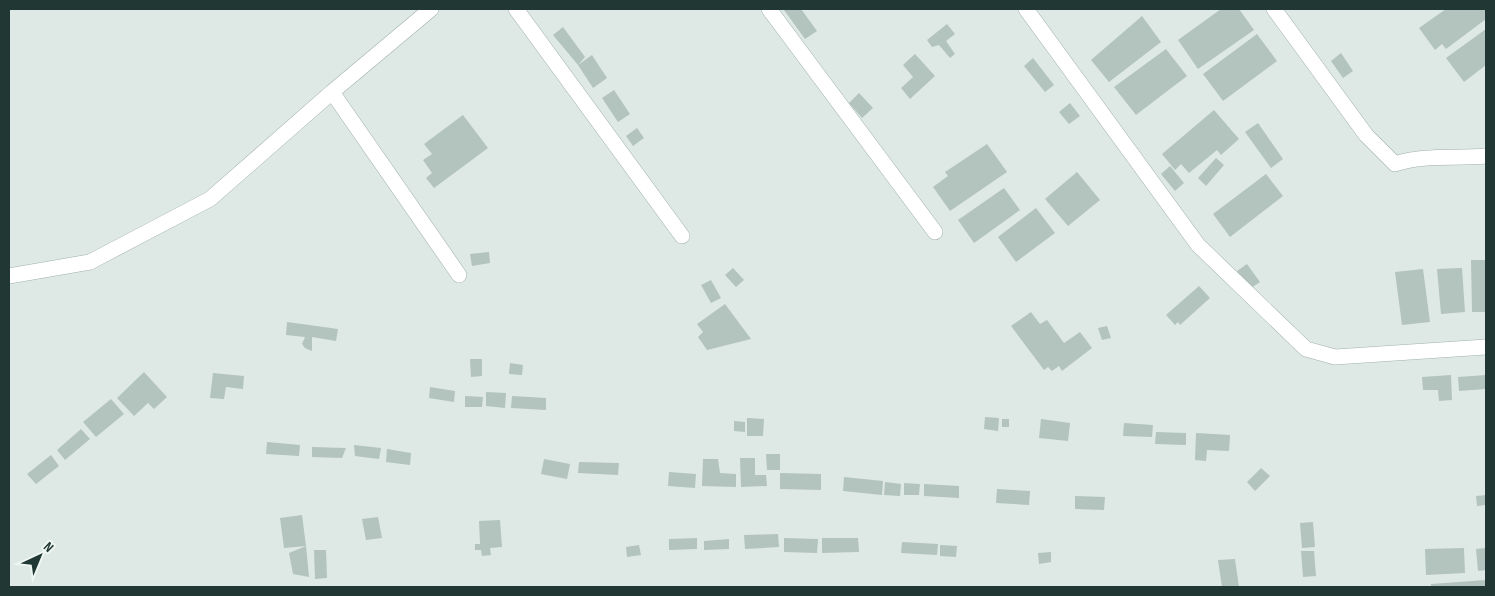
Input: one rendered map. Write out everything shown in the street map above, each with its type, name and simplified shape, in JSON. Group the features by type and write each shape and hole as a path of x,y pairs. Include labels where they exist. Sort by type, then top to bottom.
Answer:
{"street":[{"path":"9,276 90,262 210,199 332,92 431,9"},
{"path":"516,9 682,236"},
{"path":"769,9 935,232"},
{"path":"1026,9 1198,245 1306,349 1335,357 1486,347"},
{"path":"1274,9 1366,135 1395,164 1412,158 1486,156"},
{"path":"332,92 459,275"}],"building":[{"path":"801,9 817,31 805,39 784,10"},
{"path":"1221,9 1239,9 1254,30 1198,69 1178,40"},
{"path":"1446,9 1486,9 1486,19 1446,49 1442,44 1435,50 1419,28"},
{"path":"1142,16 1161,42 1109,82 1091,60"},
{"path":"947,24 955,34 946,41 955,54 950,58 939,45 932,47 927,40"},
{"path":"563,27 585,57 578,65 553,35"},
{"path":"1486,29 1486,65 1464,82 1446,58"},
{"path":"1257,34 1277,61 1223,101 1203,74"},
{"path":"1166,49 1187,76 1136,115 1114,87"},
{"path":"1341,53 1353,71 1343,78 1331,61"},
{"path":"915,54 935,76 910,99 901,88 913,77 903,65"},
{"path":"592,55 607,78 593,88 578,65"},
{"path":"1033,58 1054,85 1045,92 1024,66"},
{"path":"614,90 630,114 618,122 602,98"},
{"path":"859,93 873,108 862,118 849,103"},
{"path":"1070,103 1080,116 1069,124 1059,112"},
{"path":"1214,110 1239,139 1221,155 1217,150 1189,173 1181,164 1175,170 1162,154"},
{"path":"463,115 488,148 434,188 426,178 432,173 423,160 432,154 424,144"},
{"path":"1258,123 1283,159 1271,168 1245,132"},
{"path":"637,128 644,138 633,146 626,136"},
{"path":"987,144 1007,172 950,211 933,187 948,176 945,172"},
{"path":"1216,158 1224,165 1206,186 1198,178"},
{"path":"1170,166 1184,183 1175,191 1161,174"},
{"path":"1077,172 1100,200 1068,226 1045,199"},
{"path":"1266,174 1283,196 1230,237 1213,214"},
{"path":"1004,188 1020,210 974,243 958,220"},
{"path":"1036,208 1055,233 1016,262 998,237"},
{"path":"489,252 490,263 472,266 470,254"},
{"path":"1471,260 1486,260 1486,312 1472,312"},
{"path":"1247,264 1260,282 1250,289 1237,271"},
{"path":"733,268 744,280 736,287 725,275"},
{"path":"1462,268 1465,312 1441,314 1437,269"},
{"path":"1423,269 1430,322 1402,325 1395,272"},
{"path":"711,280 721,298 711,303 701,285"},
{"path":"1199,286 1210,298 1180,325 1178,322 1175,325 1166,315"},
{"path":"725,304 751,339 707,350 698,337 703,332 697,324"},
{"path":"1031,312 1040,324 1047,320 1064,343 1080,332 1092,348 1062,371 1059,366 1052,371 1048,367 1044,370 1011,326"},
{"path":"287,322 338,329 336,341 312,337 312,351 305,348 302,344 305,337 286,335"},
{"path":"1107,326 1111,338 1102,340 1098,328"},
{"path":"470,359 482,359 482,376 471,377"},
{"path":"510,363 523,365 522,375 509,374"},
{"path":"144,372 167,397 154,409 148,403 134,416 117,398"},
{"path":"213,373 244,376 243,389 226,387 224,399 210,398"},
{"path":"1451,375 1452,400 1439,401 1438,390 1423,390 1422,377"},
{"path":"1486,375 1486,389 1459,391 1458,377"},
{"path":"430,387 455,391 454,402 429,398"},
{"path":"486,392 506,393 505,408 486,406"},
{"path":"465,396 483,397 482,407 465,407"},
{"path":"512,396 546,398 546,410 511,408"},
{"path":"111,399 124,414 96,437 83,422"},
{"path":"985,417 999,418 998,431 984,429"},
{"path":"747,418 764,419 763,436 747,436"},
{"path":"1002,419 1009,419 1009,427 1002,427"},
{"path":"1041,419 1070,423 1068,441 1039,438"},
{"path":"734,421 745,422 745,432 734,431"},
{"path":"1124,423 1153,425 1152,437 1123,436"},
{"path":"81,429 90,439 65,460 57,450"},
{"path":"1156,432 1186,433 1186,445 1155,444"},
{"path":"1196,433 1230,435 1229,451 1207,450 1206,461 1195,460"},
{"path":"267,442 300,445 299,456 266,454"},
{"path":"354,445 381,448 379,459 355,456"},
{"path":"312,447 346,448 342,458 312,457"},
{"path":"387,449 411,453 410,465 386,462"},
{"path":"766,454 780,454 780,470 767,470"},
{"path":"51,455 59,466 36,484 27,474"},
{"path":"740,458 755,458 755,475 766,475 767,486 741,487"},
{"path":"544,459 570,464 567,479 541,474"},
{"path":"703,459 718,459 720,473 736,474 736,487 702,486"},
{"path":"579,462 619,463 618,475 578,473"},
{"path":"1261,468 1270,476 1255,491 1247,482"},
{"path":"669,472 696,474 695,488 668,486"},
{"path":"780,473 821,474 821,490 780,489"},
{"path":"844,477 883,481 882,495 843,491"},
{"path":"885,482 901,484 900,496 884,495"},
{"path":"904,483 920,484 919,495 904,495"},
{"path":"924,484 959,486 959,498 924,496"},
{"path":"997,489 1030,491 1029,505 996,503"},
{"path":"1486,495 1486,505 1477,506 1476,496"},
{"path":"1075,496 1105,497 1104,510 1075,509"},
{"path":"302,515 306,546 284,548 280,518"},
{"path":"378,517 382,538 366,540 362,519"},
{"path":"500,520 502,547 490,548 491,555 482,556 481,550 475,550 475,544 480,544 479,521"},
{"path":"1313,522 1315,547 1302,548 1300,523"},
{"path":"778,534 779,547 745,549 744,535"},
{"path":"697,538 697,549 669,550 669,539"},
{"path":"784,538 818,539 817,553 784,552"},
{"path":"822,538 858,538 859,552 822,553"},
{"path":"729,539 729,549 704,550 704,541"},
{"path":"902,542 938,544 937,555 901,553"},
{"path":"639,545 641,555 627,557 626,547"},
{"path":"940,545 957,546 956,557 940,556"},
{"path":"306,546 309,577 293,574 289,553"},
{"path":"1464,548 1465,573 1426,575 1425,549"},
{"path":"1485,548 1486,570 1478,571 1476,549"},
{"path":"314,550 326,550 327,578 315,579"},
{"path":"1301,551 1314,551 1316,576 1303,577"},
{"path":"1051,552 1051,562 1039,564 1038,553"},
{"path":"1235,559 1239,587 1222,587 1218,560"},
{"path":"1486,580 1486,587 1431,587 1431,584"}]}
